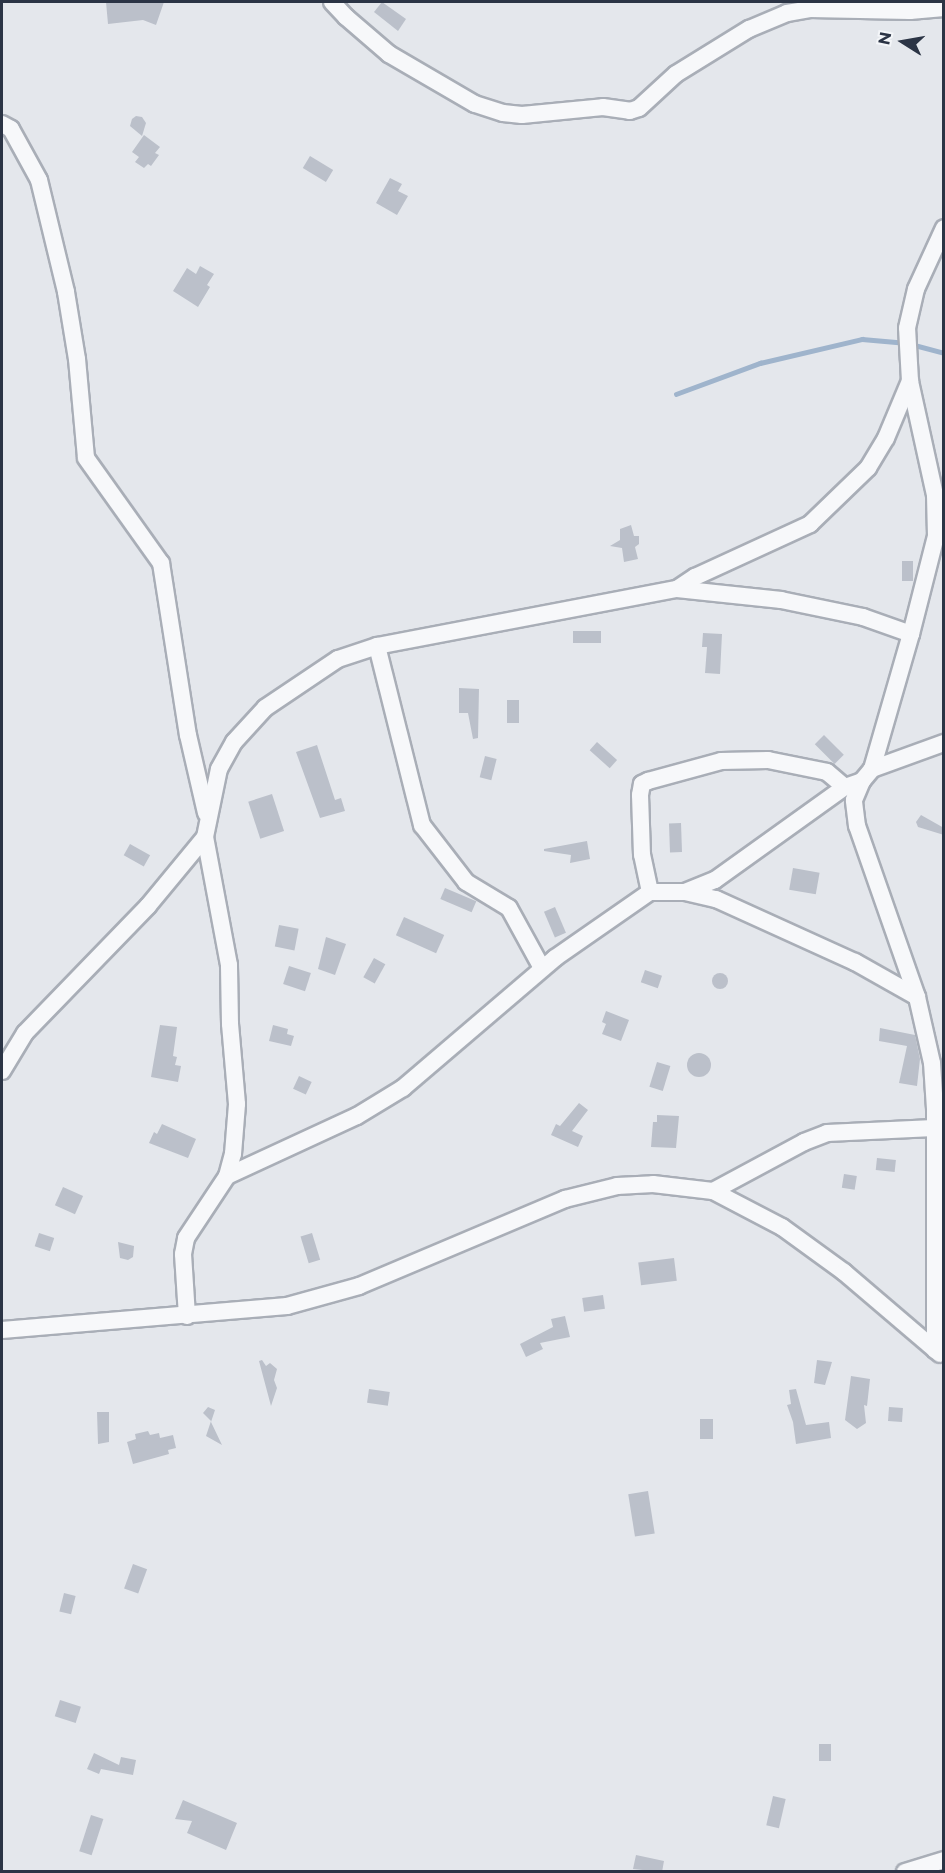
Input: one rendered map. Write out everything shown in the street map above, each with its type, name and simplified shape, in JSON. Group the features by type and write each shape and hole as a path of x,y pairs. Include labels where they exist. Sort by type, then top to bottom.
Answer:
{"street":[{"path":"332,2 389,54 475,104 503,113 522,115 603,106 630,111 639,108 676,75 749,29 810,5 909,11 944,8"},
{"path":"2,124 11,129 39,180 66,292 74,337 86,458 161,563 188,735 208,820"},
{"path":"939,1354 932,1063 917,997 857,826 854,800 867,775 911,634 936,536 935,495 910,381 907,328 916,289 944,228"},
{"path":"677,589 695,577 810,524 823,513 868,468 886,438 910,381"},
{"path":"187,1316 183,1254 186,1238 227,1176 232,1154 237,1104 230,1024 230,965 205,837 219,769 234,742 265,708 338,660 377,646 677,589 781,600 863,617 911,634"},
{"path":"377,646 422,825 466,882 509,908 542,968"},
{"path":"685,892 715,880 845,787 902,756 940,747"},
{"path":"650,892 642,855 640,795 642,784 721,761 768,760 827,772 845,787"},
{"path":"2,1071 25,1033 148,906 205,837"},
{"path":"227,1176 357,1116 403,1088 542,968 650,892 685,892 716,899 855,962 917,997"},
{"path":"713,1191 804,1142 827,1133 934,1128"},
{"path":"2,1330 287,1306 359,1286 586,1192 617,1186 653,1184 713,1191 745,1206 844,1272 939,1354"},
{"path":"905,1872 944,1860"}],"building":[{"path":"106,2 164,2 156,25 143,20 108,24"},
{"path":"382,2 406,19 398,31 374,12"},
{"path":"136,116 142,117 146,123 142,136 130,126 132,119"},
{"path":"144,135 160,147 155,153 159,155 151,166 148,164 144,168 135,162 139,157 132,152"},
{"path":"310,156 333,170 326,182 303,168"},
{"path":"390,178 402,184 398,191 408,196 397,215 376,203"},
{"path":"200,266 214,274 207,285 210,287 198,307 173,291 187,268 196,274"},
{"path":"631,525 634,536 639,536 639,544 635,547 638,559 624,562 622,548 610,546 620,540 620,529"},
{"path":"902,561 913,561 913,581 902,581"},
{"path":"573,631 601,631 601,643 573,643"},
{"path":"703,633 722,634 720,674 705,673 707,647 702,647"},
{"path":"459,688 479,689 478,738 473,739 468,713 459,713"},
{"path":"507,700 519,700 519,723 507,723"},
{"path":"824,735 844,755 835,764 815,744"},
{"path":"597,742 617,760 610,768 590,750"},
{"path":"317,745 335,800 341,798 345,811 320,818 296,752"},
{"path":"485,756 497,759 491,780 480,777"},
{"path":"272,794 284,831 260,839 248,802"},
{"path":"921,815 944,828 944,835 918,827 916,822"},
{"path":"669,823 681,823 682,852 670,852"},
{"path":"587,841 590,859 570,863 571,855 544,851 544,849"},
{"path":"130,844 150,855 144,867 124,855"},
{"path":"793,868 820,873 816,894 789,890"},
{"path":"445,888 476,901 472,912 440,899"},
{"path":"555,907 566,933 555,937 544,912"},
{"path":"404,917 444,935 436,953 396,935"},
{"path":"279,925 299,929 294,950 275,947"},
{"path":"326,937 346,944 335,975 318,969"},
{"path":"374,958 385,964 375,984 363,977"},
{"path":"289,966 311,973 305,991 283,984"},
{"path":"645,970 662,976 658,988 641,982"},
{"path":"717,973 723,973 728,981 726,987 717,989 712,984 712,978"},
{"path":"606,1011 629,1020 621,1041 602,1034 606,1024 602,1022"},
{"path":"160,1025 177,1027 173,1056 177,1057 175,1065 181,1066 178,1082 151,1077"},
{"path":"273,1025 288,1029 287,1034 294,1036 291,1046 269,1041"},
{"path":"880,1028 915,1035 920,1059 917,1086 899,1083 907,1046 879,1041"},
{"path":"699,1053 707,1057 711,1065 707,1073 699,1077 691,1073 687,1065 691,1057"},
{"path":"657,1062 670,1066 663,1091 649,1087"},
{"path":"299,1076 312,1082 306,1095 293,1089"},
{"path":"579,1103 588,1110 572,1131 583,1136 578,1147 551,1135 556,1124 560,1126"},
{"path":"657,1115 679,1116 676,1148 651,1147 653,1122 657,1122"},
{"path":"162,1124 196,1139 188,1158 149,1143 154,1132 157,1134"},
{"path":"877,1158 896,1160 895,1172 876,1170"},
{"path":"844,1174 857,1176 855,1190 842,1188"},
{"path":"63,1187 83,1196 75,1214 55,1205"},
{"path":"39,1233 54,1238 50,1251 35,1246"},
{"path":"312,1233 320,1260 309,1263 301,1237"},
{"path":"118,1242 134,1246 133,1257 128,1260 120,1258"},
{"path":"674,1258 677,1281 641,1285 638,1262"},
{"path":"603,1295 605,1309 584,1312 582,1298"},
{"path":"565,1316 570,1337 540,1343 543,1349 526,1357 520,1344 553,1327 551,1319"},
{"path":"262,1360 266,1366 270,1363 277,1369 274,1380 277,1388 271,1406 259,1361"},
{"path":"817,1360 832,1362 825,1385 814,1383"},
{"path":"851,1376 870,1379 867,1406 864,1405 866,1423 857,1429 845,1420"},
{"path":"369,1389 390,1392 388,1406 367,1403"},
{"path":"796,1389 806,1425 829,1422 831,1438 796,1444 793,1422 787,1405 791,1404 789,1390"},
{"path":"208,1407 215,1410 211,1422 222,1445 206,1436 211,1421 203,1413"},
{"path":"889,1407 903,1408 902,1422 888,1421"},
{"path":"97,1412 109,1412 109,1442 98,1444"},
{"path":"700,1419 713,1419 713,1439 700,1439"},
{"path":"148,1431 150,1435 159,1433 160,1438 173,1435 176,1448 168,1450 169,1454 133,1464 127,1442 136,1439 135,1434"},
{"path":"648,1491 655,1533 635,1537 628,1494"},
{"path":"133,1564 147,1569 138,1594 124,1588"},
{"path":"64,1593 76,1596 71,1614 59,1611"},
{"path":"60,1700 81,1707 76,1723 55,1716"},
{"path":"819,1744 831,1744 831,1761 819,1761"},
{"path":"94,1753 119,1765 121,1757 136,1760 133,1775 101,1769 99,1774 87,1769"},
{"path":"773,1796 786,1799 779,1828 766,1825"},
{"path":"183,1800 237,1823 226,1850 187,1833 192,1821 175,1819"},
{"path":"91,1815 103,1819 92,1855 79,1851"},
{"path":"636,1855 664,1861 662,1872 633,1869"}],"waterway":[{"path":"676,394 760,363 862,339 907,343 944,353"}]}
